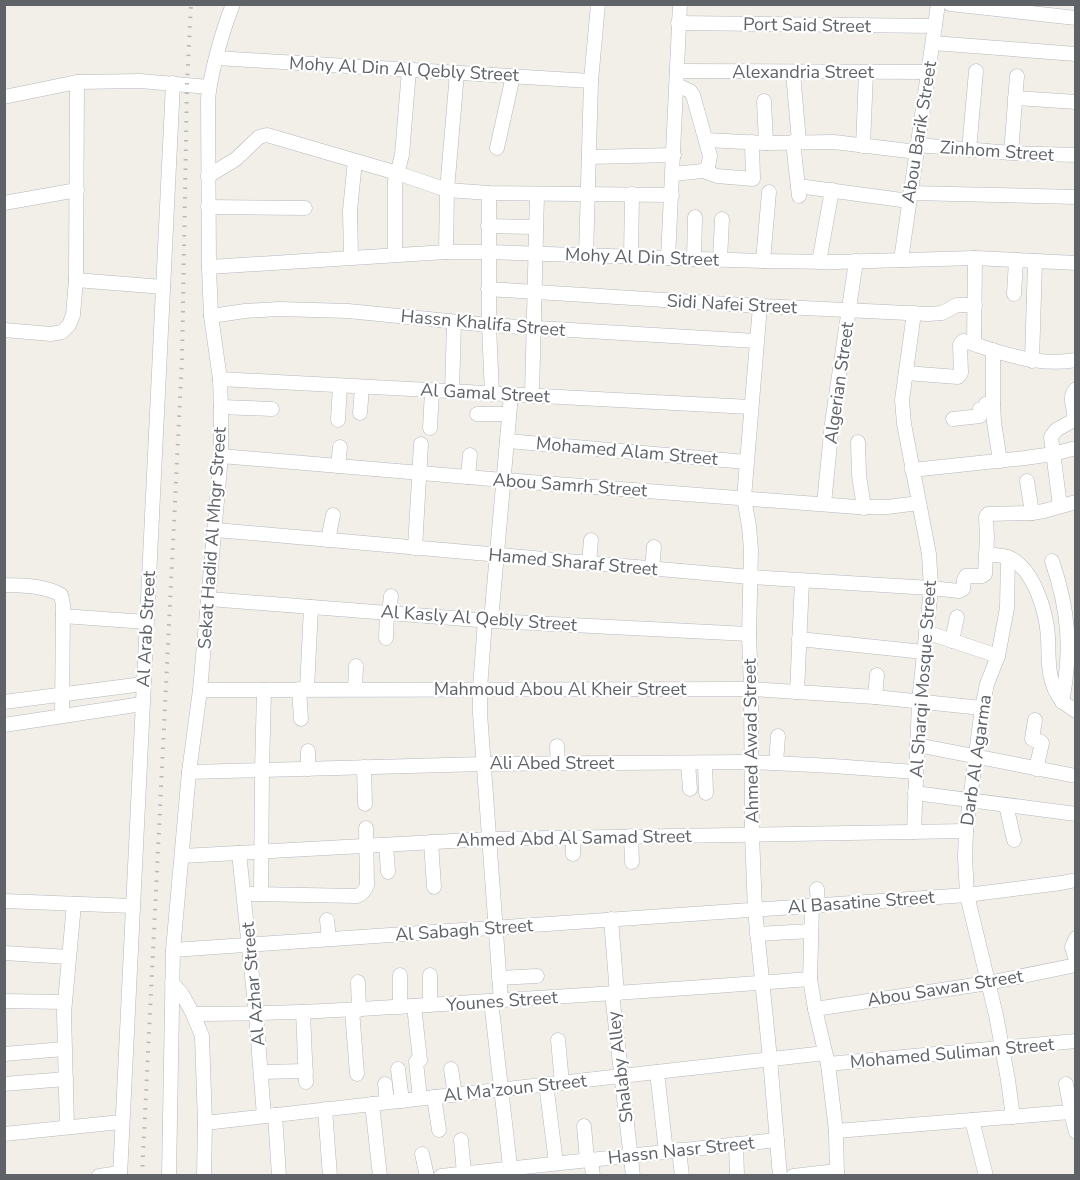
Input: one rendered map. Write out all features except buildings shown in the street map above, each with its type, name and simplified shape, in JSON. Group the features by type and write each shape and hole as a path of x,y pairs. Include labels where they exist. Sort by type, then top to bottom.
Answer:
{"street":[{"name":"Sekat Hadid Al Mhgr Street","path":"169,1176 173,950 189,772 200,690 216,530 221,456 222,407 211,316 209,267 208,99 209,87 232,4"},
{"path":"586,255 591,81 598,4"},
{"path":"668,258 680,4"},
{"name":"Abou Barik Street","path":"901,260 938,4"},
{"path":"950,4 1076,18"},
{"name":"Port Said Street","path":"678,23 935,26"},
{"path":"933,43 1076,54"},
{"name":"Mohy Al Din Al Qebly Street","path":"217,58 591,81"},
{"path":"395,255 395,190 402,155 409,70"},
{"path":"969,150 975,71"},
{"path":"794,72 799,191 832,190 909,197 1076,197"},
{"name":"Alexandria Street","path":"677,78 794,72 928,72"},
{"path":"863,146 866,72"},
{"path":"446,252 447,190 457,73"},
{"path":"497,148 513,76"},
{"path":"1011,153 1017,76"},
{"path":"677,78 693,95 706,140 710,156 708,166 703,171"},
{"path":"4,97 77,82 140,81 209,87"},
{"path":"4,330 51,334 62,332 69,325 73,315 76,280 77,82"},
{"name":"Al Arab Street","path":"120,1174 172,83"},
{"path":"1015,98 1076,102"},
{"path":"673,174 703,171 753,185 764,101"},
{"path":"207,176 236,159 260,137 267,135 447,190 489,193 672,195"},
{"name":"Zinhom Street","path":"706,140 834,142 863,146 1076,155"},
{"path":"589,157 674,156"},
{"path":"351,257 350,210 355,161"},
{"path":"4,202 77,190"},
{"path":"819,262 832,190"},
{"path":"763,261 769,192"},
{"path":"489,193 488,289 492,394"},
{"path":"531,396 537,194"},
{"path":"631,257 632,194"},
{"path":"208,207 305,208"},
{"path":"694,260 695,217"},
{"path":"720,260 722,219"},
{"path":"488,226 536,227"},
{"name":"Mohy Al Din Street","path":"209,267 446,252 534,253 694,260 819,262 975,258 1076,263"},
{"path":"906,373 958,377 961,373 975,305 975,258"},
{"path":"1014,294 1016,260"},
{"name":"Algerian Street","path":"824,504 832,423 856,261"},
{"path":"1032,361 1035,261"},
{"path":"76,280 163,287"},
{"name":"Sidi Nafei Street","path":"488,289 914,314 936,314 957,305 975,305"},
{"name":"Ahmed Awad Street","path":"759,306 744,498 751,550 749,634 752,834 755,910 780,1176"},
{"name":"Hassn Khalifa Street","path":"211,316 245,311 290,309 348,311 489,325 756,341"},
{"name":"Al Sharqi Mosque Street","path":"914,314 902,400 912,470 929,554 931,588 919,701 914,832"},
{"path":"452,392 454,322"},
{"path":"968,343 1032,361 1048,363 1076,360"},
{"path":"993,350 994,422 1000,461"},
{"name":"Al Gamal Street","path":"220,379 750,407"},
{"path":"338,420 340,386"},
{"path":"360,413 362,387"},
{"path":"1060,506 1051,440 1056,430 1075,418 1071,394 1076,388"},
{"path":"430,428 432,391"},
{"path":"511,395 497,555 480,689 499,978 496,1001 501,1089 511,1172"},
{"path":"954,418 981,416 980,408 993,403"},
{"path":"222,407 272,409"},
{"path":"477,414 509,414"},
{"name":"Mohamed Alam Street","path":"507,441 746,462"},
{"path":"858,442 859,475 864,507"},
{"path":"415,548 421,444"},
{"path":"338,466 340,447"},
{"path":"912,470 1053,454 1076,448"},
{"path":"468,477 470,455"},
{"name":"Abou Samrh Street","path":"221,456 864,507 919,503"},
{"path":"1026,481 1032,513"},
{"path":"1076,502 1032,513 991,513 986,516 987,554 1008,557 1018,564 1038,595 1046,622 1051,679 1062,702 1076,711"},
{"path":"328,540 333,515"},
{"name":"Hamed Sharaf Street","path":"216,530 328,540 389,540 415,548 750,577 961,591 966,576 986,574 987,554"},
{"path":"589,563 591,540"},
{"path":"652,569 654,547"},
{"name":"Darb Al Agarma","path":"1008,557 1007,608 998,656 987,684 982,708 969,800 965,857 967,895 1003,1047 1013,1117"},
{"path":"1052,561 1065,607 1068,631 1066,678 1062,702"},
{"path":"797,692 802,581"},
{"path":"4,585 51,589 61,595 63,605 62,716"},
{"path":"386,638 391,596"},
{"name":"Al Kasly Al Qebly Street","path":"209,599 488,620 749,634"},
{"path":"301,719 311,607"},
{"path":"63,616 146,622"},
{"path":"952,641 957,617"},
{"path":"926,632 998,656"},
{"path":"799,639 924,652"},
{"path":"355,689 356,666"},
{"path":"875,698 877,675"},
{"path":"4,702 143,684"},
{"name":"Mahmoud Abou Al Kheir Street","path":"200,690 751,689 919,701 982,708"},
{"path":"261,894 264,690"},
{"path":"4,725 142,704"},
{"path":"1035,720 1032,739 1042,743 1036,769"},
{"path":"751,733 774,735 776,764"},
{"path":"916,745 1076,776"},
{"path":"557,746 558,763"},
{"path":"308,751 309,769"},
{"path":"354,753 359,767 365,804"},
{"name":"Ali Abed Street","path":"189,772 484,764 751,762 916,772"},
{"path":"688,763 690,789"},
{"path":"705,763 706,793"},
{"path":"915,793 1076,814"},
{"path":"1006,805 1014,840"},
{"path":"244,893 357,896 361,894 367,885 366,828"},
{"name":"Ahmed Abd Al Samad Street","path":"182,856 260,852 342,842 366,846 489,839 966,831"},
{"path":"631,836 632,862"},
{"path":"573,837 573,854"},
{"path":"431,842 434,887"},
{"path":"386,845 388,872"},
{"name":"Al Azhar Street","path":"239,853 261,1072 279,1176"},
{"name":"Al Basatine Street","path":"755,910 967,895 1076,880"},
{"path":"793,1176 837,1173 836,1131 826,1059 810,979 811,931 817,889"},
{"path":"4,901 132,906"},
{"path":"68,1127 64,1002 74,904"},
{"name":"Al Sabagh Street","path":"173,950 755,910"},
{"path":"327,920 329,939"},
{"name":"Shalaby Alley","path":"611,920 621,1076 633,1176"},
{"path":"757,934 811,931"},
{"path":"1076,938 1072,947 1076,963"},
{"path":"4,953 69,957"},
{"name":"Abou Sawan Street","path":"815,1009 988,983 1076,963"},
{"path":"400,975 420,1060 416,1062 439,1130"},
{"path":"430,975 430,1005"},
{"path":"499,978 537,976"},
{"name":"Younes Street","path":"193,1014 355,1010 810,979"},
{"path":"357,1074 355,1010 358,982"},
{"path":"172,983 182,994 202,1036 204,1176"},
{"path":"4,1001 64,1002"},
{"path":"261,1072 306,1076 303,1012"},
{"path":"558,1040 562,1083"},
{"name":"Mohamed Suliman Street","path":"826,1059 1076,1041"},
{"path":"4,1054 64,1049"},
{"name":"Al Ma'zoun Street","path":"205,1123 770,1059 826,1059"},
{"path":"398,1069 402,1101"},
{"path":"451,1069 455,1095"},
{"path":"657,1072 673,1151 682,1176"},
{"path":"4,1084 66,1079"},
{"path":"385,1084 387,1102"},
{"path":"546,1084 555,1168"},
{"path":"1066,1084 1076,1131"},
{"path":"372,1104 380,1176"},
{"path":"325,1109 330,1176"},
{"path":"836,1131 1071,1112"},
{"path":"972,1120 986,1176"},
{"path":"4,1134 121,1122"},
{"path":"584,1126 592,1176"},
{"path":"461,1140 464,1173"},
{"name":"Hassn Nasr Street","path":"441,1176 555,1168 589,1160 777,1140"},
{"path":"736,1144 737,1176"},
{"path":"422,1154 427,1176"},
{"path":"99,1176 120,1174"}],"railway":[{"path":"142,1176 182,359 187,84 191,4"}]}
